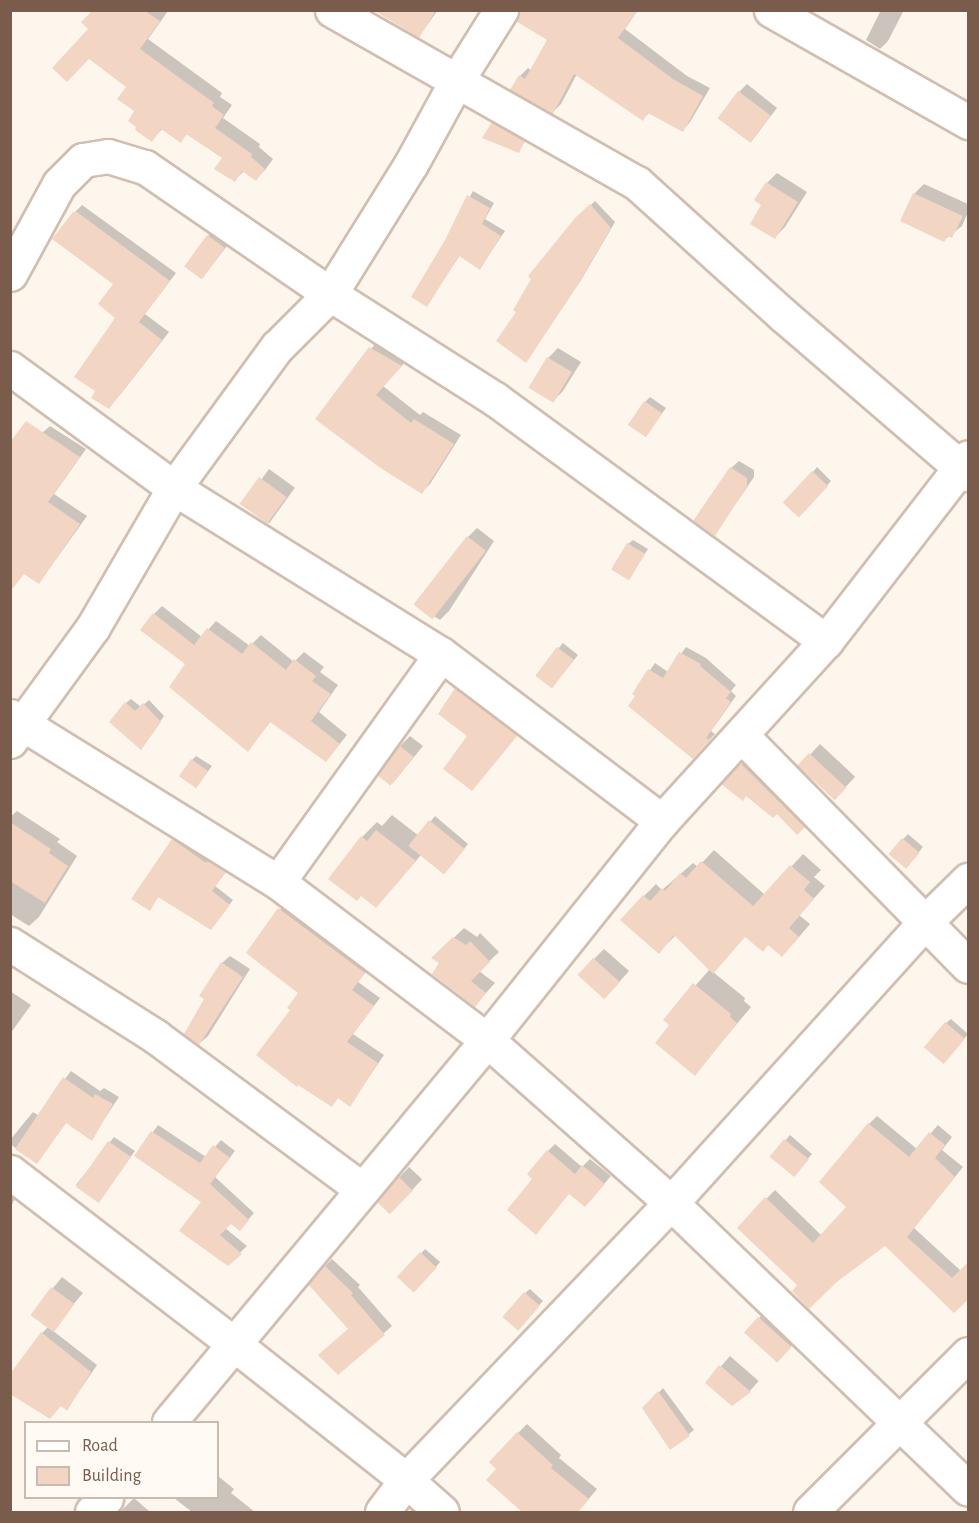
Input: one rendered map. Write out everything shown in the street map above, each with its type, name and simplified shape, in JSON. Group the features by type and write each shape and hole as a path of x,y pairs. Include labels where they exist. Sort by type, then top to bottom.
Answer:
{"street":[{"path":"170,1421 487,1040 662,821 742,736 826,641 966,466 783,315 637,183 332,10"},
{"path":"501,10 457,80 411,164 330,294 277,347 174,488 93,627 14,727 278,882 487,1040 671,1203 897,1424 969,1489"},
{"path":"771,10 969,122"},
{"path":"10,274 59,184 82,160 108,156 145,166 330,294 495,399 826,641"},
{"path":"10,368 174,488 441,654 662,821"},
{"path":"278,882 441,654"},
{"path":"742,736 924,923 969,966"},
{"path":"382,1512 406,1480 671,1203 924,923 969,880"},
{"path":"10,944 155,1036 362,1190"},
{"path":"10,1172 234,1344 406,1480 442,1512"},
{"path":"810,1512 969,1354"},
{"path":"93,1512 104,1499"}],"building":[{"path":"93,10 145,11 160,21 140,49 214,103 212,106 224,115 215,128 252,154 251,157 265,169 256,181 242,171 235,182 214,169 222,158 186,134 181,143 161,129 152,142 135,130 136,127 128,121 134,111 117,99 126,87 89,59 67,82 52,68 88,29 81,22"},
{"path":"373,10 436,10 419,38"},
{"path":"520,10 638,10 618,38 673,79 703,96 683,132 648,113 643,121 574,74 553,114 510,90 519,75 525,79 547,40 516,21"},
{"path":"738,91 771,116 750,143 718,118"},
{"path":"492,122 525,141 519,153 482,138"},
{"path":"766,182 798,202 775,239 750,224 761,205 754,200"},
{"path":"913,193 963,216 952,238 948,236 944,242 900,221"},
{"path":"467,195 490,208 482,224 501,236 480,270 459,256 427,307 411,297 445,240"},
{"path":"590,204 611,228 577,286 526,363 496,341 516,312 513,310 531,279 528,276 575,218"},
{"path":"73,212 77,212 170,281 139,322 162,340 109,409 91,398 95,391 74,377 115,318 98,304 113,284 52,239"},
{"path":"207,235 225,248 202,279 184,267"},
{"path":"369,347 402,366 376,395 411,423 414,419 454,444 422,494 379,467 315,419"},
{"path":"547,357 572,372 553,403 528,388"},
{"path":"644,401 662,413 646,437 628,425"},
{"path":"26,421 80,457 48,502 80,524 39,584 24,574 10,592 10,442"},
{"path":"730,467 747,478 747,486 715,536 693,521"},
{"path":"812,471 828,486 799,517 783,502"},
{"path":"259,477 287,497 267,524 240,504"},
{"path":"467,536 486,551 432,619 413,605"},
{"path":"627,543 645,554 629,580 611,570"},
{"path":"153,613 194,645 207,628 242,654 251,642 286,670 294,659 316,676 312,681 331,694 311,721 340,744 326,762 270,722 248,752 169,687 185,664 140,630"},
{"path":"557,647 574,660 552,688 535,676"},
{"path":"679,652 701,664 700,666 731,692 726,698 731,702 706,738 710,740 693,759 628,706 635,696 632,694 648,669 663,678"},
{"path":"455,688 518,735 472,791 443,769 467,736 438,714"},
{"path":"125,702 135,711 143,703 161,722 141,750 109,722"},
{"path":"399,745 414,757 390,786 376,774"},
{"path":"809,753 846,788 835,800 797,765"},
{"path":"191,759 208,771 196,788 179,776"},
{"path":"740,763 805,827 797,835 777,814 773,818 746,796 743,801 721,784"},
{"path":"429,820 465,849 444,875 408,846"},
{"path":"10,822 51,849 49,853 68,866 45,903 10,881"},
{"path":"376,830 416,861 376,908 361,896 357,901 328,879 361,836 367,841"},
{"path":"902,838 920,853 906,869 889,854"},
{"path":"172,839 206,863 208,861 226,872 212,891 230,905 211,930 158,897 150,911 131,899"},
{"path":"701,861 753,906 790,865 810,882 804,890 814,899 789,928 799,937 782,957 768,945 763,952 745,937 713,974 674,935 659,954 620,920 643,895 650,901 662,888 665,891 680,873 686,878"},
{"path":"278,908 365,973 352,990 374,1006 347,1042 378,1063 350,1107 338,1098 332,1107 298,1085 297,1087 256,1055 290,1010 287,1008 298,993 246,953"},
{"path":"453,937 466,945 470,941 490,962 471,981 486,993 475,1007 432,974 439,963 431,958"},
{"path":"593,958 620,982 604,999 578,975"},
{"path":"221,962 243,977 199,1045 184,1034 204,999 199,996"},
{"path":"693,983 731,1014 730,1017 737,1023 695,1076 655,1043 669,1025 663,1020"},
{"path":"945,1022 965,1039 944,1064 924,1047"},
{"path":"63,1077 93,1098 95,1094 113,1104 92,1141 66,1123 37,1164 15,1149"},
{"path":"868,1123 909,1157 929,1132 945,1145 935,1158 955,1177 907,1237 952,1278 969,1261 969,1299 954,1313 885,1246 838,1281 809,1309 792,1291 797,1285 737,1228 765,1197 813,1243 846,1207 819,1182"},
{"path":"151,1131 200,1163 213,1145 230,1158 210,1184 249,1220 240,1231 231,1224 220,1235 242,1254 228,1266 179,1231 201,1202 134,1156"},
{"path":"784,1139 809,1159 794,1177 770,1157"},
{"path":"108,1141 131,1157 99,1203 76,1187"},
{"path":"547,1150 575,1174 582,1165 605,1184 585,1207 569,1194 536,1235 507,1210 532,1179 527,1174"},
{"path":"398,1176 413,1191 390,1214 375,1199"},
{"path":"420,1252 437,1268 414,1293 397,1277"},
{"path":"324,1265 353,1293 351,1295 385,1335 338,1375 318,1355 348,1329 308,1284"},
{"path":"51,1287 74,1304 54,1332 30,1315"},
{"path":"524,1292 540,1306 518,1331 502,1317"},
{"path":"758,1317 791,1347 777,1363 744,1333"},
{"path":"41,1332 91,1372 67,1411 61,1406 50,1419 10,1394 10,1374"},
{"path":"719,1365 751,1392 732,1406 705,1383"},
{"path":"658,1391 690,1436 670,1450 642,1408"},
{"path":"517,1432 553,1465 551,1468 589,1499 578,1512 522,1512 486,1480 496,1469 489,1462"}]}
